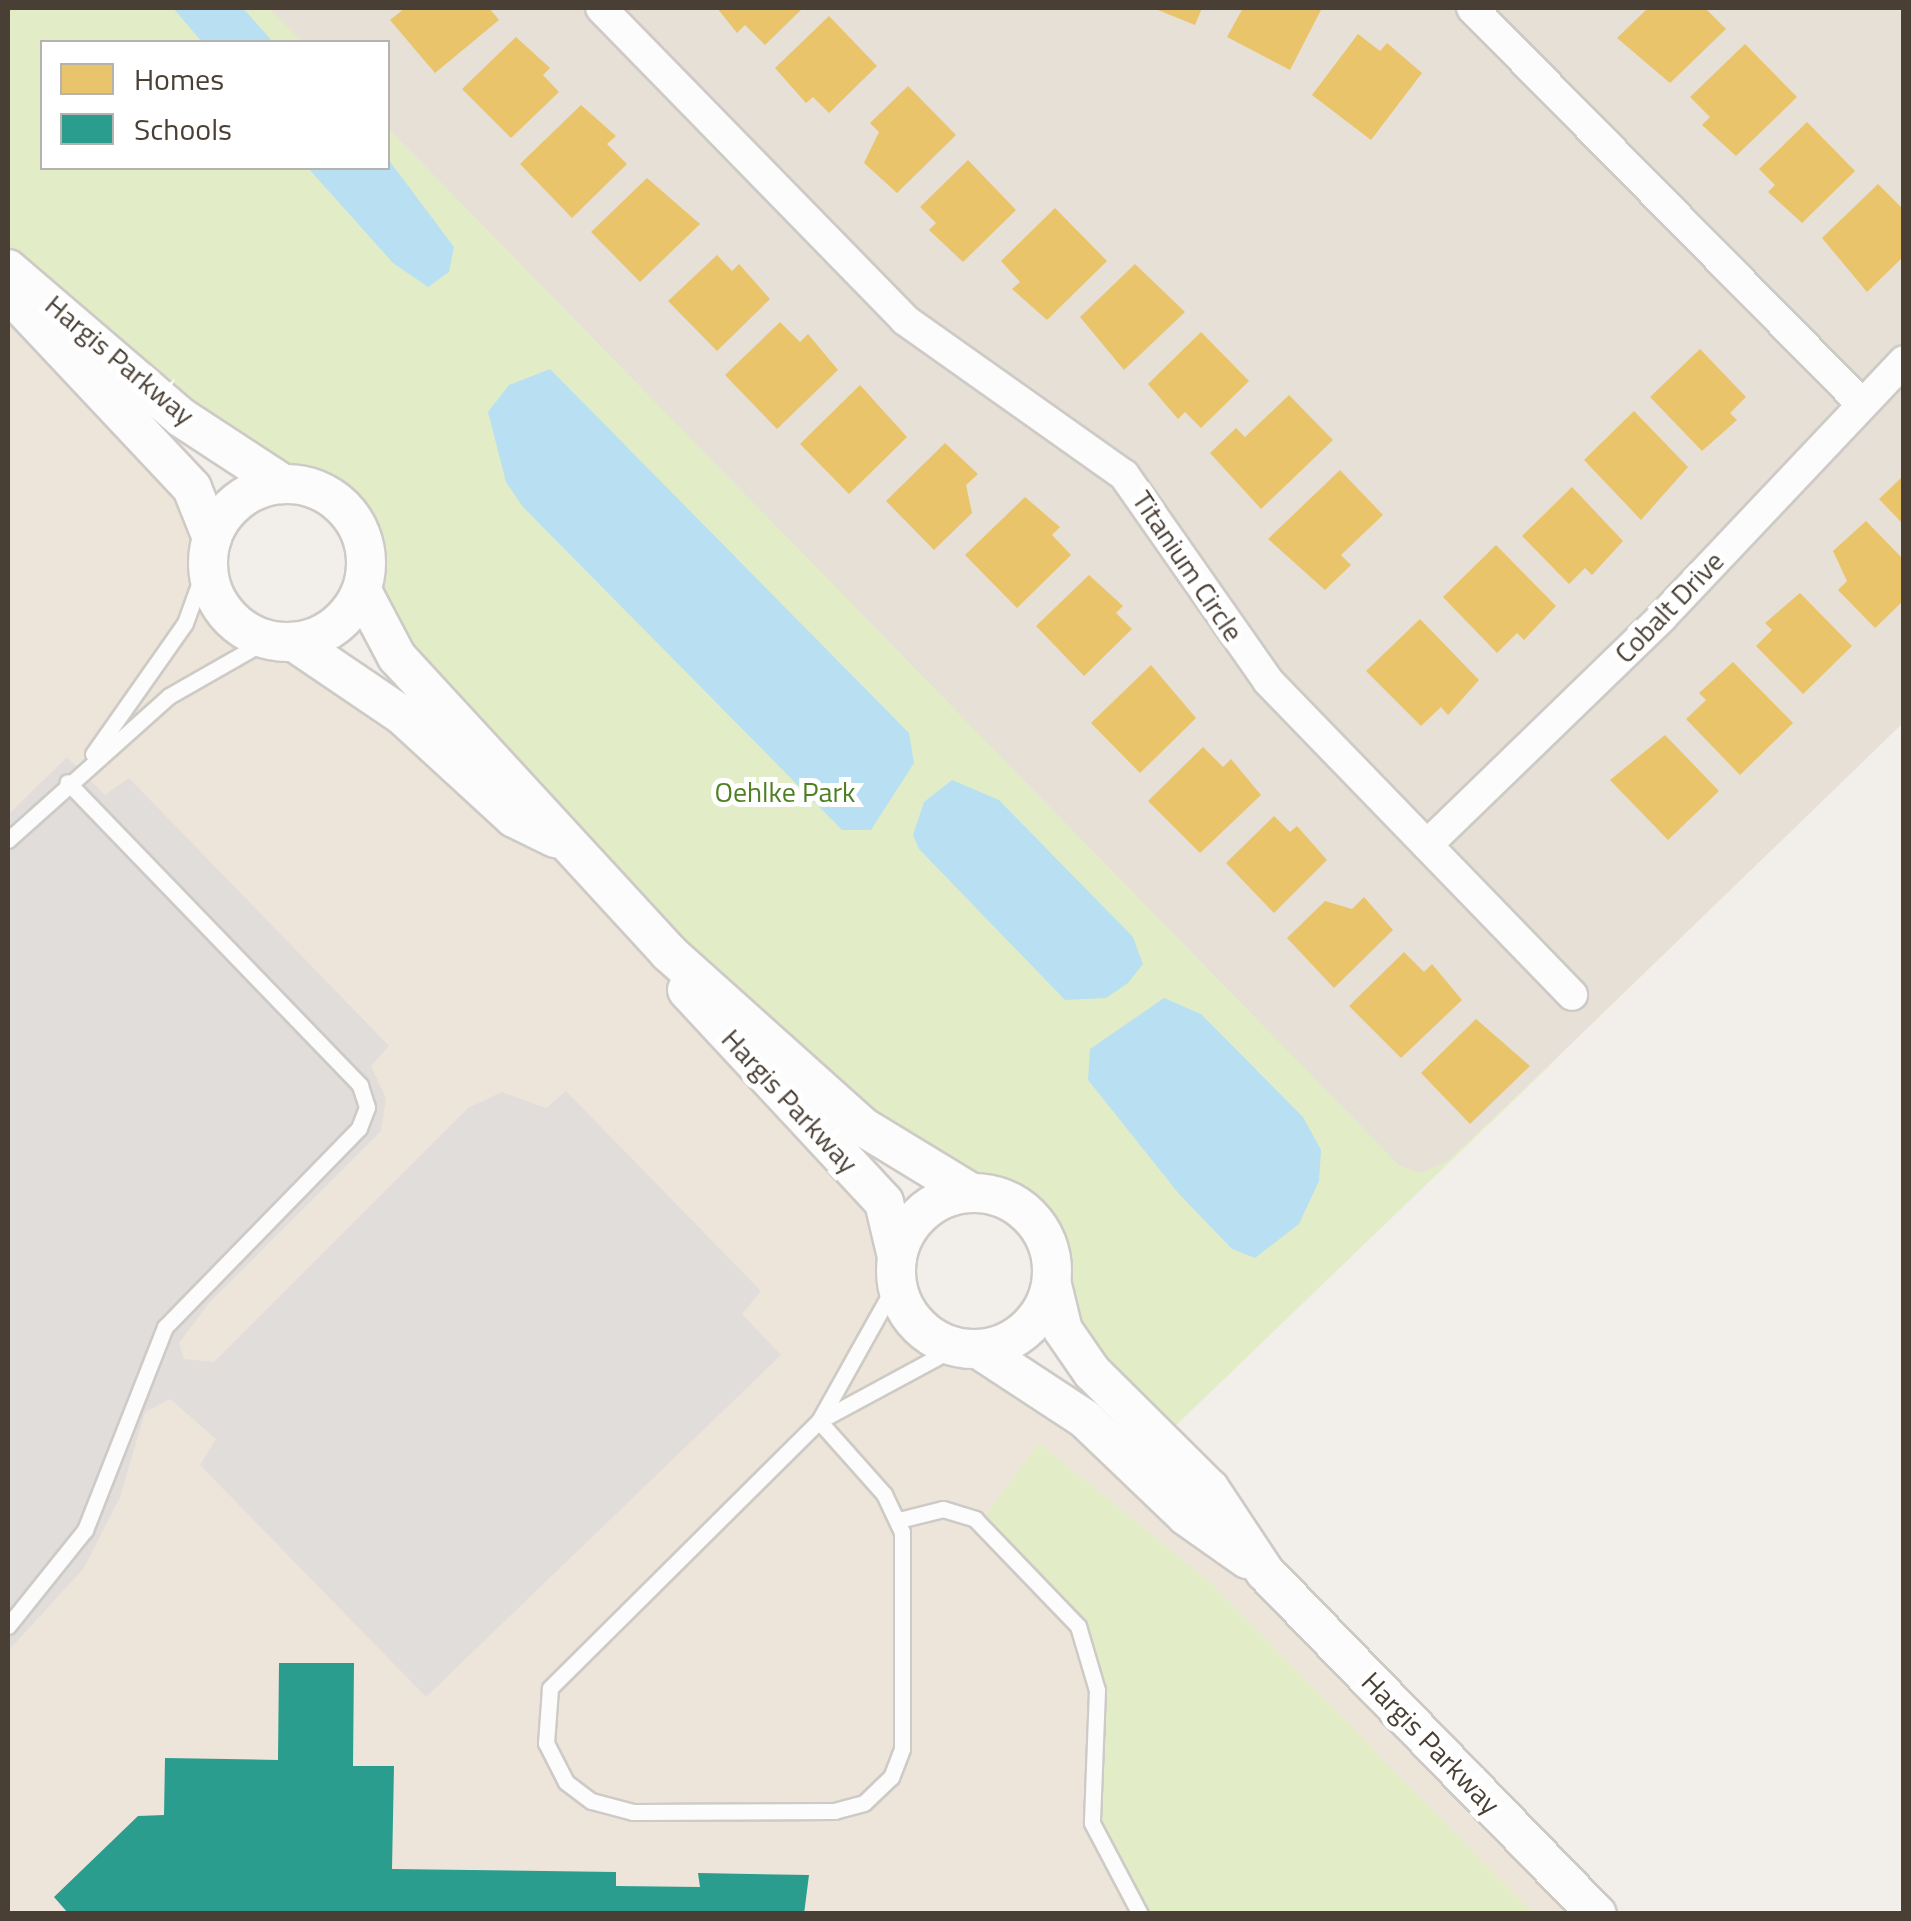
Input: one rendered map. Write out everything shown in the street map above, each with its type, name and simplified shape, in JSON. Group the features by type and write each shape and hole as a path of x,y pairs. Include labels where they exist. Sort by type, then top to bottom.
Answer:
{"street":[{"name":"Titanium Circle","path":"601,8 905,320 1124,475 1268,681 1572,995"},
{"path":"1472,8 1861,403"},
{"name":"Hargis Parkway","path":"8,268 182,418 283,484"},
{"name":"Hargis Parkway","path":"8,292 192,488 210,548"},
{"name":"Cobalt Drive","path":"1427,845 1662,618 1904,361"},
{"path":"283,484 309,487 351,516 363,540 362,591 335,626 281,641 225,612 210,548 239,500 283,484"},
{"name":"Hargis Parkway","path":"362,591 397,657 507,770 558,839 668,952 864,1127 970,1192"},
{"name":"Hargis Parkway","path":"281,641 402,715 514,818 558,839"},
{"name":"Hargis Parkway","path":"668,952 688,990 884,1202 897,1270"},
{"path":"970,1192 1033,1218 1046,1238 1052,1285 1027,1330 968,1348 917,1324 897,1270 922,1212 970,1192"},
{"name":"Hargis Parkway","path":"1052,1285 1063,1330 1092,1372 1210,1489 1265,1572"},
{"name":"Hargis Parkway","path":"968,1348 1084,1420 1186,1516 1265,1572 1597,1914"}],"lane":[{"path":"92,756 185,623 210,548"},
{"path":"8,840 92,756 206,668 281,641"},
{"path":"8,1626 86,1530 165,1327 359,1128 367,1107 360,1085 67,782"},
{"path":"818,1421 899,1520 907,1566 902,1750 874,1796 835,1811 633,1812 591,1801 566,1782 544,1728 557,1677 818,1421 897,1270"},
{"path":"818,1421 968,1348"},
{"path":"899,1520 943,1509 976,1520 1078,1626 1097,1690 1092,1823 1140,1914"}],"shaded area":[{"path":"266,8 1903,8 1903,723 1418,1192 390,133 390,40 298,40"},
{"path":"8,292 192,488 225,612 282,642 558,839 845,1157 897,1257 896,1283 917,1324 1084,1419 1597,1913 8,1913"},
{"path":"67,757 105,795 129,778 389,1046 371,1066 386,1098 381,1131 209,1303 179,1343 184,1359 214,1362 468,1108 502,1092 546,1108 566,1091 761,1291 742,1314 781,1355 426,1697 200,1465 216,1439 170,1399 145,1412 120,1497 84,1568 8,1651 8,815"}],"green space":[{"name":"Oehlke Park","path":"8,8 269,8 301,40 40,40 40,170 390,170 390,130 1400,1166 1420,1173 1446,1162 1566,1050 1168,1433 1087,1349 1063,1246 1039,1208 880,1123 702,963 430,675 386,608 376,540 358,506 248,448 8,248"},
{"path":"1039,1443 1209,1581 1533,1913 1140,1913 1097,1838 1089,1646 980,1523"}],"water":[{"path":"173,8 243,8 271,40 200,40"},
{"path":"390,162 454,247 449,272 428,287 393,263 310,170 390,170"},
{"path":"550,369 909,733 914,763 871,830 842,830 523,507 506,482 488,412 509,385"},
{"path":"952,780 999,800 1133,937 1143,964 1128,983 1106,998 1065,1000 919,849 913,835 924,802"},
{"path":"1164,998 1201,1014 1303,1117 1321,1150 1319,1181 1299,1224 1255,1258 1232,1249 1179,1194 1088,1080 1090,1049"}],"building: Homes":[{"path":"405,8 489,8 499,20 435,73 390,20"},
{"path":"717,8 803,8 765,45 745,25 737,33"},
{"path":"1153,8 1202,8 1195,25"},
{"path":"1243,8 1322,8 1290,70 1227,37"},
{"path":"1648,8 1705,8 1726,29 1670,83 1617,38"},
{"path":"829,16 877,66 829,113 813,97 806,103 775,68"},
{"path":"1358,34 1380,51 1387,43 1422,73 1371,140 1312,95"},
{"path":"516,37 550,68 543,75 559,92 511,138 462,89"},
{"path":"1745,44 1797,97 1736,156 1702,125 1710,117 1690,97"},
{"path":"908,86 956,135 897,193 864,163 879,132 870,123"},
{"path":"581,105 616,136 607,144 627,164 572,218 520,164"},
{"path":"1807,122 1855,171 1802,223 1768,192 1775,185 1759,169"},
{"path":"968,160 1016,210 963,262 929,230 936,223 920,207"},
{"path":"647,178 700,224 640,282 591,232"},
{"path":"1878,184 1904,210 1904,256 1867,292 1822,238"},
{"path":"1055,208 1107,261 1047,320 1012,289 1020,282 1001,261"},
{"path":"717,255 732,271 739,264 770,299 717,351 668,301"},
{"path":"1135,264 1185,312 1124,370 1080,317"},
{"path":"780,322 800,342 808,334 838,370 777,429 725,375"},
{"path":"1201,332 1249,381 1201,428 1185,412 1178,419 1148,384"},
{"path":"1700,349 1746,397 1730,413 1737,420 1702,451 1650,397"},
{"path":"860,385 907,437 849,494 800,444"},
{"path":"1289,395 1333,440 1261,509 1210,453 1236,428 1245,437"},
{"path":"1634,411 1688,467 1641,520 1584,460"},
{"path":"945,443 978,474 966,485 972,513 934,550 886,501"},
{"path":"1340,470 1383,515 1341,555 1351,565 1325,590 1268,539"},
{"path":"1901,478 1904,481 1904,525 1879,499"},
{"path":"1572,487 1623,541 1592,575 1585,568 1569,584 1522,536"},
{"path":"1025,497 1060,527 1052,535 1071,555 1017,608 965,555"},
{"path":"1866,521 1904,560 1904,600 1875,628 1838,590 1847,581 1833,551"},
{"path":"1496,545 1556,606 1524,640 1517,633 1497,653 1443,597"},
{"path":"1089,575 1123,606 1116,613 1132,629 1084,676 1036,626"},
{"path":"1800,593 1852,646 1803,694 1756,646 1772,630 1765,623"},
{"path":"1420,619 1479,680 1448,715 1441,707 1421,726 1366,671"},
{"path":"1733,662 1793,723 1740,775 1686,719 1706,700 1699,693"},
{"path":"1151,665 1196,718 1140,773 1091,723"},
{"path":"1665,735 1719,791 1668,840 1610,780"},
{"path":"1203,747 1223,767 1231,759 1261,795 1200,853 1148,801"},
{"path":"1274,816 1290,832 1297,826 1327,860 1274,913 1226,863"},
{"path":"1364,897 1393,930 1334,988 1287,938 1325,901 1352,909"},
{"path":"1404,952 1424,972 1432,964 1462,1000 1401,1058 1349,1006"},
{"path":"1476,1019 1530,1066 1470,1124 1421,1073"}],"building: Schools":[{"path":"279,1663 354,1663 353,1766 394,1766 392,1869 616,1872 616,1886 700,1887 698,1873 809,1875 804,1914 68,1913 54,1897 138,1816 164,1815 165,1758 278,1760"}]}
